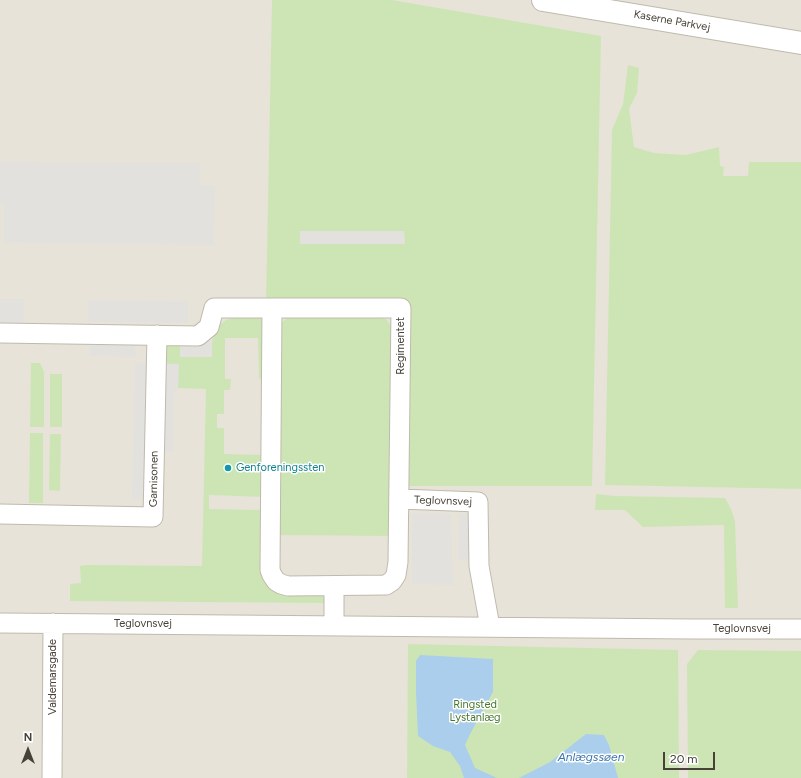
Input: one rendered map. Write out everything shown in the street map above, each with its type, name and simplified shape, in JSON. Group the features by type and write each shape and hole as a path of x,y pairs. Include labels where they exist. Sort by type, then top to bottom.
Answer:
{"street":[{"name":"Kaserne Parkvej","path":"543,0 801,43"},
{"name":"Regimentet","path":"157,335 198,336 209,327 214,308 401,308 400,499"},
{"name":"Teglovnsvej","path":"272,309 270,570 276,581 288,586 386,585 392,581 396,575 397,569 400,499 478,502 479,566 490,627"},
{"path":"0,333 157,335"},
{"name":"Garnisonen","path":"0,514 153,517 157,335"},
{"path":"334,586 334,626"},
{"name":"Teglovnsvej","path":"0,623 801,628"},
{"name":"Valdemarsgade","path":"52,778 53,623"}],"shaded area":[{"path":"0,0 801,0 801,778 0,778"},
{"path":"0,162 200,163 200,186 215,186 214,245 4,243 4,205 0,204"},
{"path":"300,231 404,231 405,244 300,244"},
{"path":"0,299 24,299 24,323 0,323"},
{"path":"88,300 188,301 188,323 88,322"},
{"path":"90,341 136,342 135,357 89,356"},
{"path":"212,342 212,357 180,357 180,343"},
{"path":"135,363 179,364 178,388 174,391 173,452 149,452 148,499 132,500"},
{"path":"412,514 451,514 453,585 412,584"},
{"path":"459,515 470,515 471,560 458,560"}],"green space":[{"path":"272,0 392,0 601,36 592,486 407,486 409,306 266,304"},
{"path":"628,65 639,68 637,93 629,109 634,147 654,153 686,155 719,147 720,166 724,167 723,176 748,176 749,162 801,162 801,489 605,485 612,130 623,104"},
{"path":"235,317 254,317 264,320 266,376 259,379 258,338 225,338 225,379 231,379 230,390 224,390 224,414 217,414 217,428 224,428 224,454 265,455 265,497 209,495 209,509 261,510 260,549 264,549 265,566 321,592 326,596 326,603 70,601 70,584 81,583 80,566 202,566 206,389 178,388 178,365 167,364 167,343 180,343 180,356 212,357 212,342 216,330 226,320"},
{"path":"288,317 382,318 386,319 391,326 391,536 277,535 279,325"},
{"path":"31,363 40,363 44,372 44,427 30,427"},
{"path":"50,374 62,374 62,427 50,427"},
{"path":"30,433 43,433 43,503 29,503"},
{"path":"50,434 61,434 60,491 49,490"},
{"path":"596,494 615,496 725,498 735,521 738,608 725,608 724,525 643,527 625,510 595,510"},
{"name":"Ringsted Lystanlæg","path":"408,644 678,650 679,778 407,778"},
{"path":"698,650 801,651 801,778 688,778 687,664"}],"water":[{"path":"420,655 493,659 493,692 465,745 475,768 497,778 464,778 460,766 450,752 433,746 418,736 416,661"},
{"name":"Anlægssøen","path":"586,734 604,735 609,745 618,778 519,778 550,762"}],"place":[{"name":"Genforeningssten","path":"228,468"}]}
